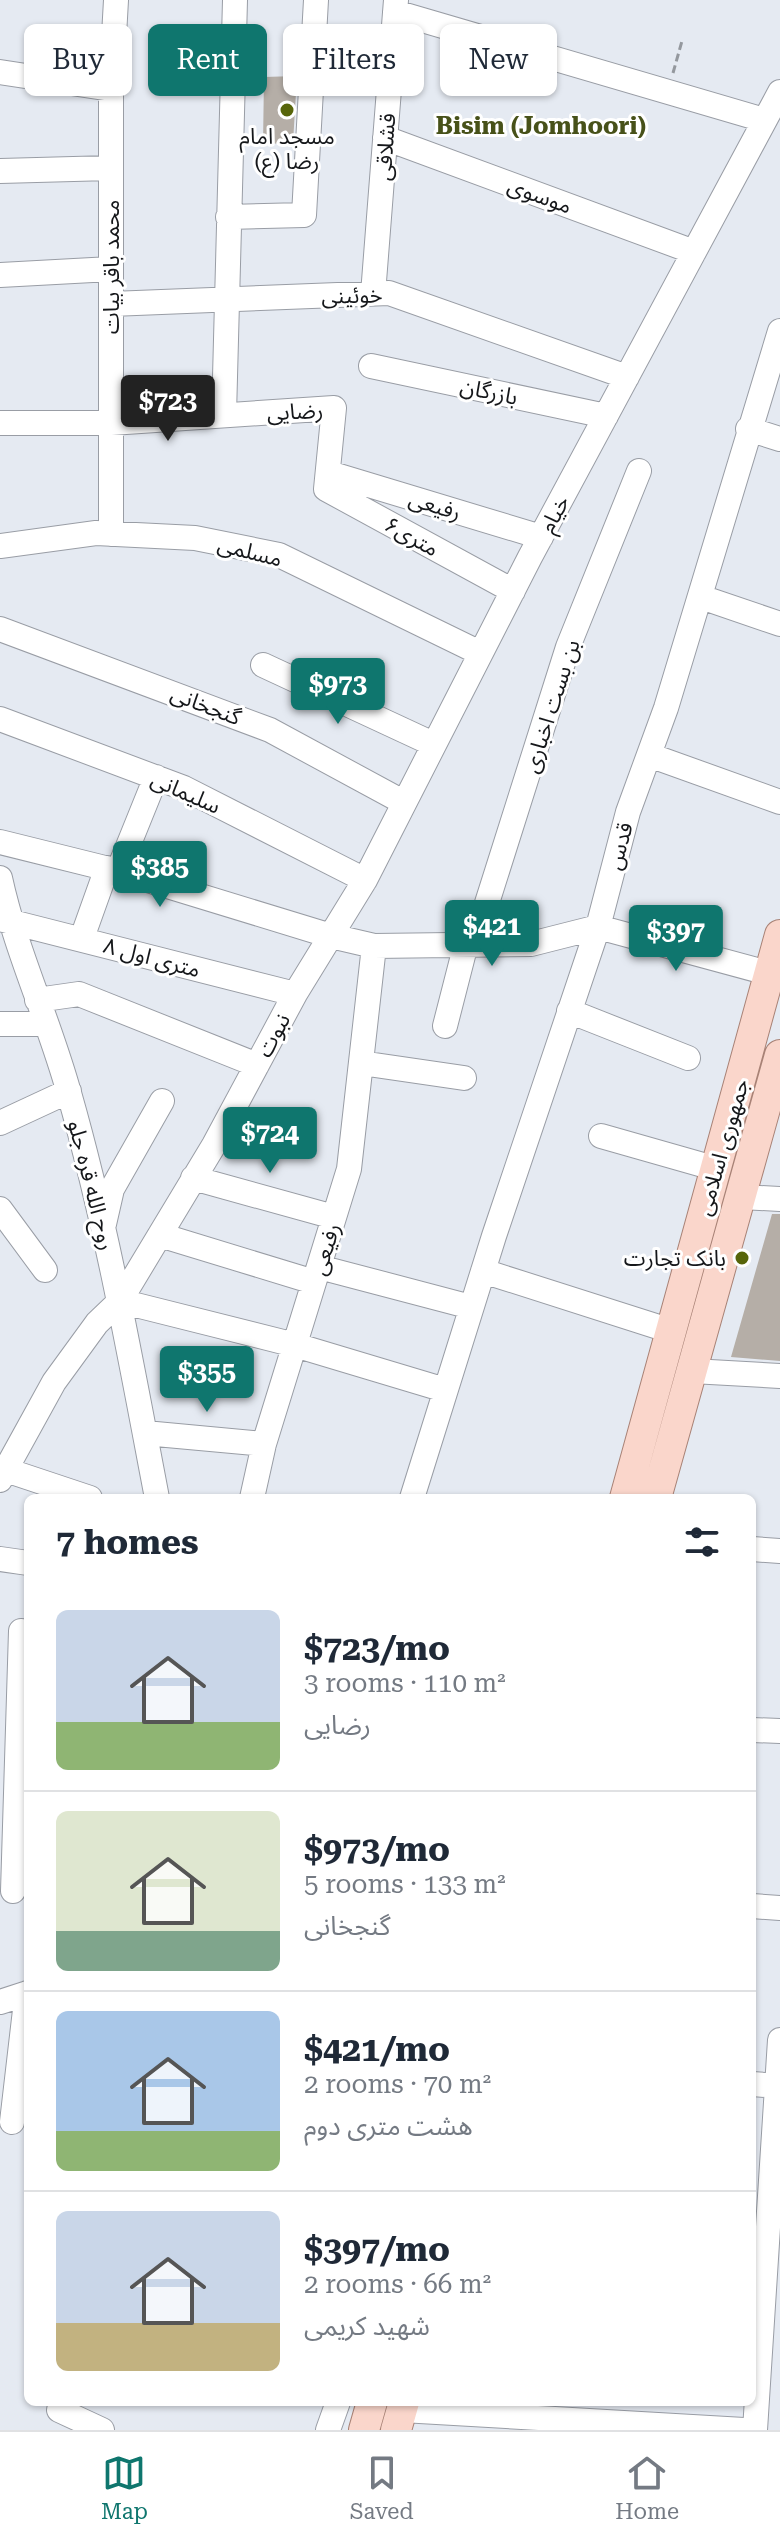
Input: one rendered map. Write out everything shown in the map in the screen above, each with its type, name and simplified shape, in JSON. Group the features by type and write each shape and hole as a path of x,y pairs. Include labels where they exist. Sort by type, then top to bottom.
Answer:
{"main road":[{"name":"جمهوری اسلامی","path":"626,1494 780,935"},
{"name":"جمهوری اسلامی","path":"657,1494 780,1055"},
{"path":"364,2430 371,2406"}],"street":[{"name":"محمد باقر بیات","path":"115,24 116,0"},
{"path":"224,415 235,0"},
{"path":"228,217 304,215 316,0"},
{"path":"396,6 764,120"},
{"name":"قشلاقی","path":"373,294 396,6"},
{"path":"0,72 24,76"},
{"name":"خیام","path":"331,936 365,880 541,537 780,92"},
{"name":"محمد باقر بیات","path":"111,96 111,534"},
{"name":"موسوی","path":"385,138 694,252"},
{"path":"0,171 110,168"},
{"path":"0,275 111,269"},
{"name":"خوئینی","path":"111,304 389,293 627,377"},
{"name":"قدس","path":"413,1494 471,1307 598,927 628,812 701,597 748,429 780,331"},
{"name":"بازرگان","path":"371,366 606,416"},
{"name":"رضایی","path":"0,423 111,423 334,408 329,473"},
{"path":"748,429 780,439"},
{"name":"بن بست اخباری","path":"445,1026 568,647 639,471"},
{"name":"رفیعی","path":"329,473 541,537"},
{"name":"۶متری","path":"329,473 326,489 513,591"},
{"name":"مسلمی","path":"0,546 111,534 195,538 279,555 480,653"},
{"path":"701,597 780,624"},
{"name":"گنجخانی","path":"0,629 270,730 403,802"},
{"path":"263,665 433,744"},
{"name":"سلیمانی","path":"0,719 184,788 365,880"},
{"path":"649,755 780,802"},
{"path":"82,938 156,777"},
{"path":"0,842 112,870 374,946 531,944 582,934 598,927 768,973"},
{"name":"روح الله قره جلو","path":"0,878 4,919 69,1091 120,1301 156,1494"},
{"name":"۸ متری اول","path":"4,919 295,994"},
{"name":"نبوت","path":"1,1472 54,1382 97,1323 120,1301 331,936"},
{"name":"رفیعی","path":"253,1494 264,1444 349,1169 374,946"},
{"path":"37,1000 79,994 257,1065"},
{"path":"569,1011 688,1058"},
{"path":"0,1024 45,1024"},
{"path":"361,1063 464,1078"},
{"path":"0,1123 69,1091"},
{"path":"103,1229 112,1189 162,1101"},
{"path":"601,1136 717,1169"},
{"path":"193,1178 334,1217"},
{"path":"741,1197 780,1199"},
{"path":"0,1209 45,1270"},
{"path":"160,1235 317,1274 471,1307"},
{"path":"483,1271 671,1331"},
{"path":"120,1301 295,1345 445,1390"},
{"path":"692,1371 780,1376"},
{"path":"145,1433 264,1444"},
{"path":"1,1472 76,1494"},
{"path":"756,1549 780,1551"},
{"path":"0,1559 24,1562"},
{"path":"14,1891 23,1725 16,1628"},
{"path":"756,1730 780,1731"},
{"path":"756,1906 780,1908"},
{"path":"0,2002 24,1994"},
{"path":"12,2122 24,2025"},
{"path":"755,2430 780,2040"},
{"path":"756,2084 778,2086"},
{"path":"328,2430 337,2406"},
{"path":"57,2414 102,2430"},
{"path":"401,2414 744,2430"}],"path":[{"path":"667,92 682,41"}],"building":[{"path":"283,76 283,96 296,96 293,143 263,144 267,77"},
{"path":"772,1214 780,1214 780,1361 731,1357"}],"place":[{"name":"مسجد امام رضا (ع)","path":"287,110"},
{"name":"بانک تجارت","path":"742,1258"}],"district":[{"name":"Bisim (Jomhoori)","path":"541,126"}]}
